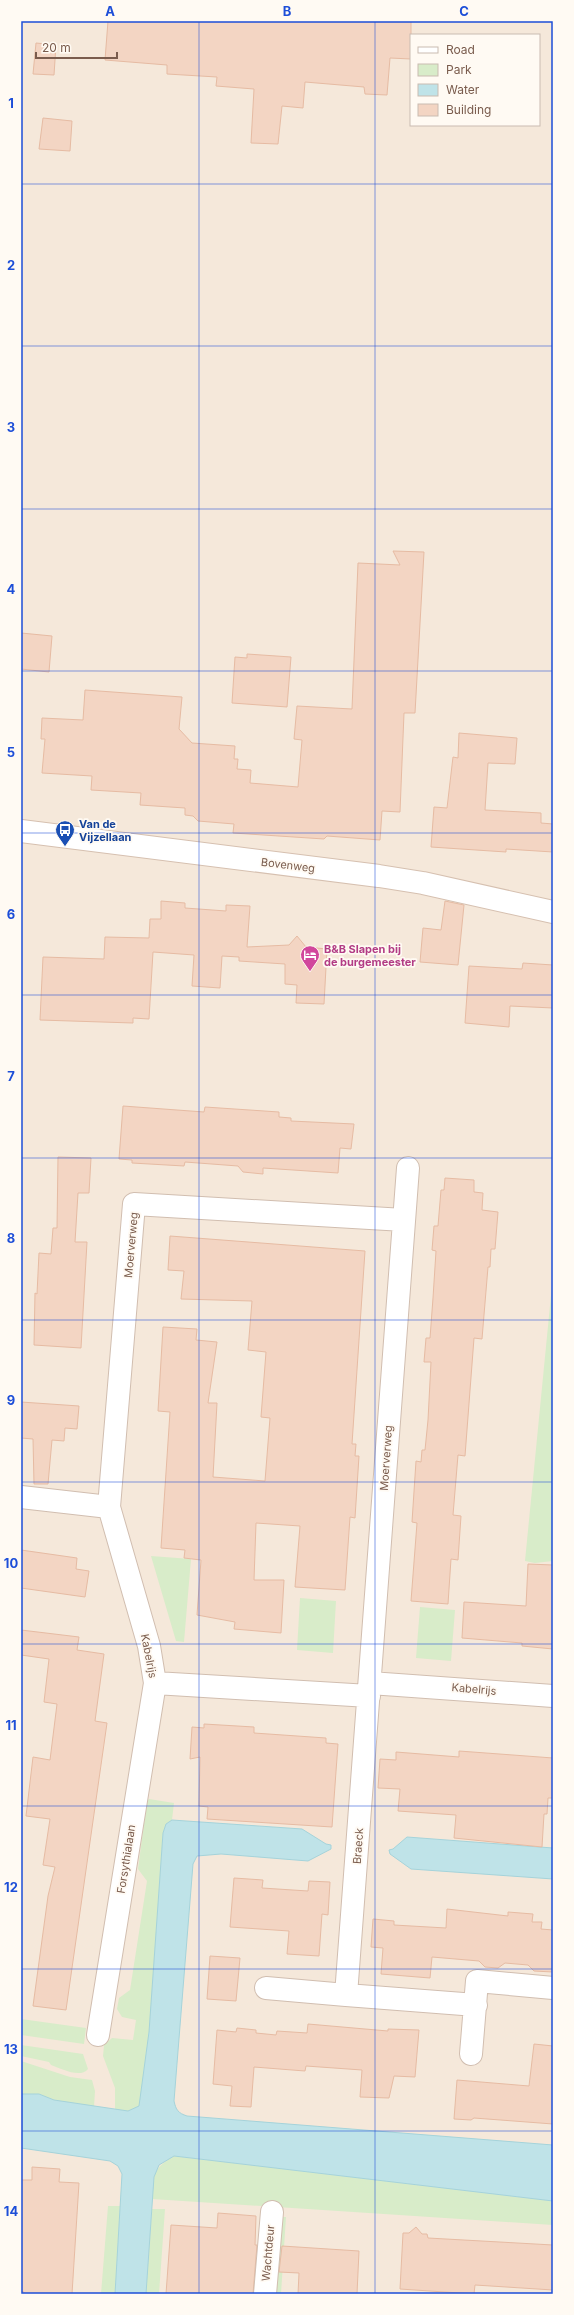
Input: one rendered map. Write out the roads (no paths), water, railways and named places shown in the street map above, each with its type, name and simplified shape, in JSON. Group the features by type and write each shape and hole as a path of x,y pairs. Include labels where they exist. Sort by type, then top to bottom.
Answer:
{"street":[{"name":"Bovenweg","path":"21,831 379,876 423,883 553,912"},
{"name":"Moerverweg","path":"370,1690 408,1168"},
{"name":"Moerverweg","path":"109,1507 134,1204 404,1220"},
{"path":"21,1497 109,1507"},
{"name":"Kabelrijs","path":"109,1507 150,1646 155,1683 553,1696"},
{"name":"Forsythialaan","path":"98,2035 155,1683"},
{"name":"Braeck","path":"346,1996 370,1690"},
{"path":"471,2054 478,1981 553,1988"},
{"path":"266,1988 346,1996 476,2005"},
{"name":"Wachtdeur","path":"265,2294 272,2212"}],"water":[{"path":"172,1820 302,1829 326,1844 331,1845 331,1849 308,1861 221,1854 197,1856 193,1864 174,2101 178,2111 181,2114 187,2116 553,2145 553,2201 174,2156 159,2165 154,2177 146,2294 115,2294 122,2174 118,2166 110,2161 21,2148 21,2094 39,2094 54,2100 128,2111 139,2106 149,2032 163,1833 166,1824"},
{"path":"407,1837 553,1848 553,1879 411,1869 390,1854 389,1850 393,1849"}],"place":[{"name":"Van de Vijzellaan","path":"65,847"},
{"name":"B&B Slapen bij de burgemeester","path":"310,972"}]}
